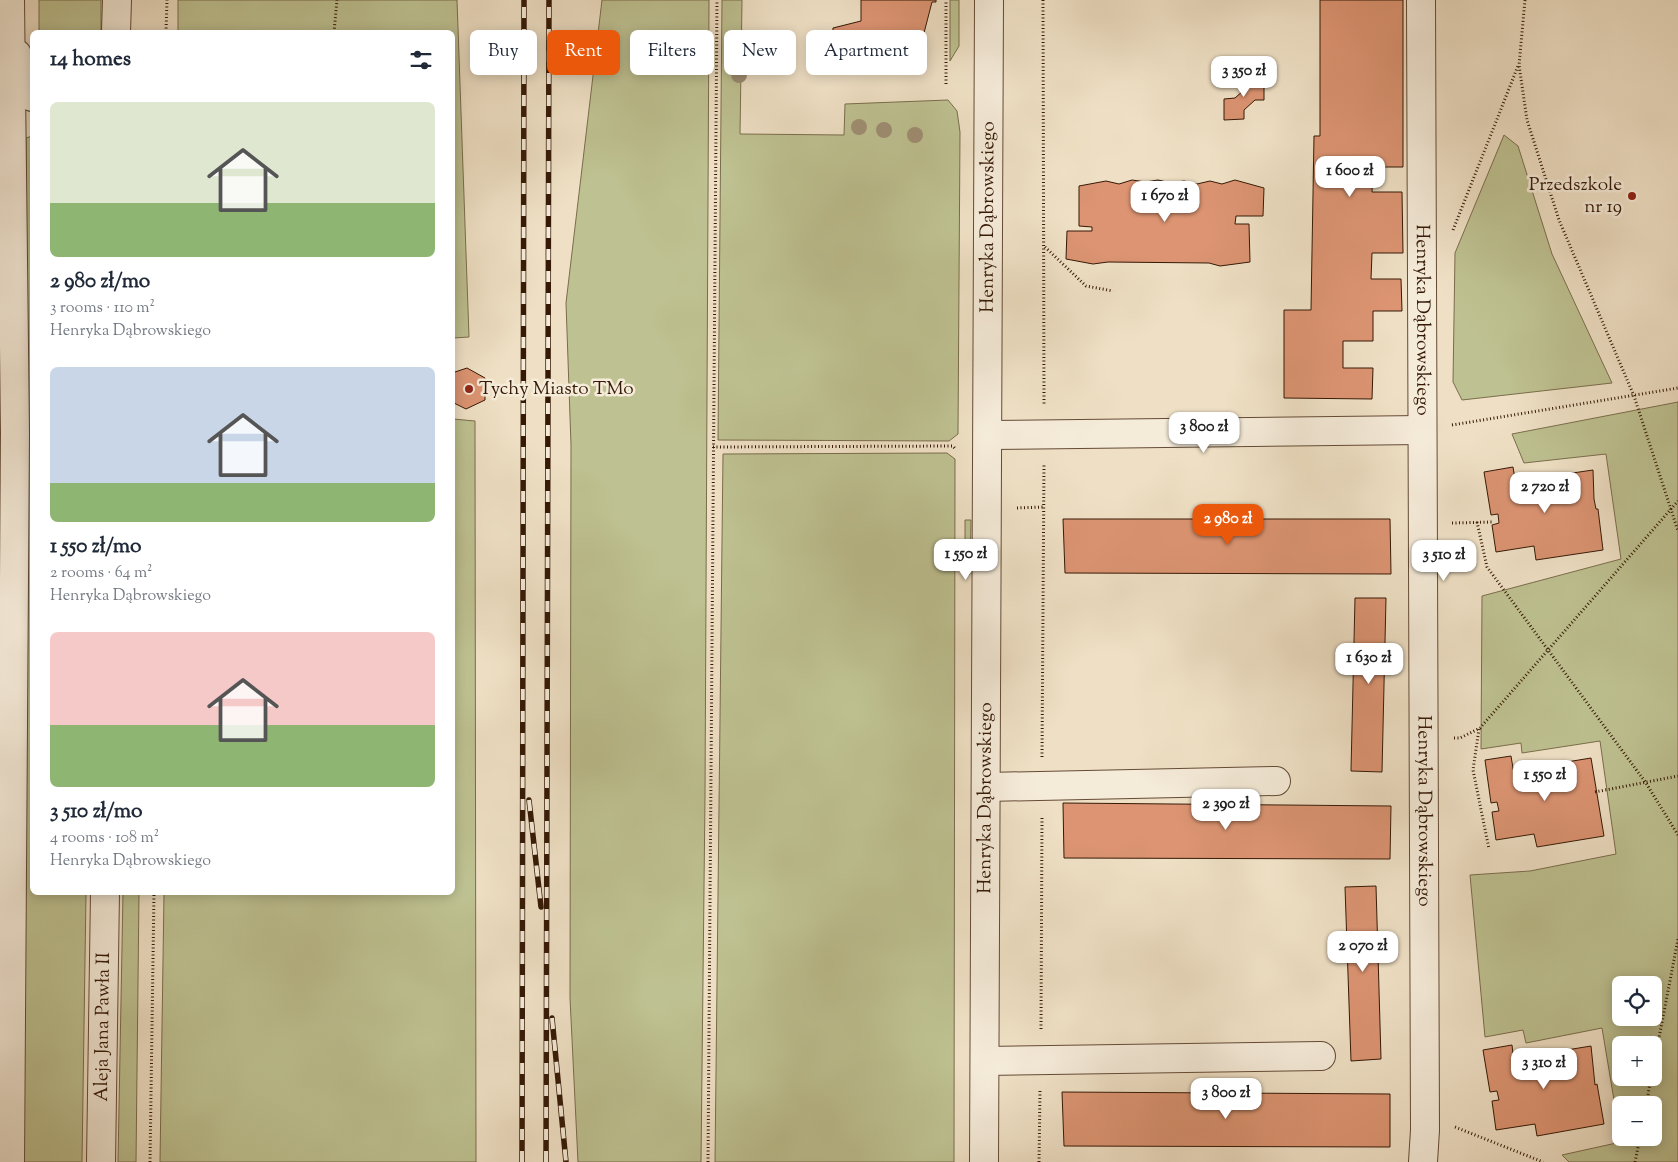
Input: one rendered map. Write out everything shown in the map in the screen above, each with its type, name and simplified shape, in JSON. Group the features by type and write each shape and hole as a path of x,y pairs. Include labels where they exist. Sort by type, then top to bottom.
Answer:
{"street":[{"path":"10,0 7,432 10,1162"},
{"path":"116,30 117,0"},
{"name":"Henryka Dąbrowskiego","path":"984,1162 989,0"},
{"name":"Henryka Dąbrowskiego","path":"1422,0 1421,430 1425,737 1425,1114 1423,1162"},
{"path":"10,36 30,91"},
{"name":"Henryka Dąbrowskiego","path":"988,435 1421,430"},
{"path":"987,787 1276,781"},
{"name":"Aleja Jana Pawła II","path":"101,1162 105,895"},
{"path":"985,1061 1041,1062 1321,1056"}],"path":[{"path":"166,30 167,0"},
{"path":"334,30 337,0"},
{"path":"708,1162 717,0"},
{"path":"946,0 946,84"},
{"path":"1039,1162 1044,508 1044,0"},
{"path":"1525,0 1519,66 1527,120 1559,220 1634,396 1678,531"},
{"path":"1450,239 1519,66"},
{"path":"1044,246 1086,286 1113,291"},
{"path":"1421,430 1678,388"},
{"path":"713,447 953,446 959,455"},
{"path":"1425,737 1460,738 1480,728 1678,500"},
{"path":"987,508 1044,508"},
{"path":"1477,522 1487,567 1646,783 1678,834"},
{"path":"1447,523 1493,522"},
{"path":"1480,728 1473,770 1489,849"},
{"path":"1595,792 1678,776"},
{"path":"150,1162 154,895"},
{"path":"1659,1036 1678,938"},
{"path":"1425,1114 1543,1162"},
{"path":"1635,1162 1638,1146"}],"green space":[{"path":"39,0 101,0 101,30 39,30"},
{"path":"178,0 457,0 469,337 455,338 455,30 178,30"},
{"path":"602,0 709,0 709,30 630,30 630,75 709,75 701,1162 578,1162 570,998 571,445 566,303 593,75 620,75 620,30 598,30"},
{"path":"722,0 742,0 742,30 724,30 724,75 741,75 740,134 844,135 845,104 948,100 957,111 960,132 958,434 949,441 718,440"},
{"path":"950,0 959,0 959,46 950,61"},
{"path":"1504,135 1518,146 1552,254 1612,383 1462,400 1453,382 1455,253"},
{"path":"30,137 30,895 86,895 82,1162 24,1162 26,138"},
{"path":"1678,402 1678,1162 1569,1162 1562,1155 1612,1144 1612,1146 1662,1146 1662,1096 1613,1096 1602,1028 1526,1043 1523,1030 1485,1037 1470,875 1530,871 1616,854 1600,741 1522,753 1521,743 1481,749 1482,596 1621,559 1606,454 1524,463 1512,434"},
{"path":"455,419 475,421 476,1162 160,1162 164,895 455,895"},
{"path":"947,453 955,459 954,1162 715,1162 723,454"},
{"path":"965,520 971,520 970,574 965,577"},
{"path":"123,895 139,895 136,1162 118,1162"}],"building":[{"path":"861,0 936,0 936,2 932,2 925,30 833,30 833,28 861,21"},
{"path":"1320,0 1403,0 1403,167 1373,167 1372,192 1402,192 1403,253 1372,253 1371,279 1401,279 1402,311 1373,311 1373,341 1343,341 1343,368 1373,368 1372,399 1284,398 1284,310 1311,310 1314,136 1320,136"},
{"path":"1244,77 1264,77 1264,100 1255,100 1244,110 1244,119 1224,120 1224,99 1235,98 1244,90"},
{"path":"1132,180 1146,182 1158,180 1171,183 1184,181 1197,184 1210,181 1222,184 1235,180 1264,188 1263,216 1236,216 1235,224 1249,224 1250,262 1220,266 1209,263 1108,262 1093,264 1066,259 1067,231 1092,231 1092,227 1079,226 1079,186 1106,181 1119,184"},
{"name":"Tychy Miasto TMo","path":"467,368 485,378 485,400 466,409 455,404 455,372"},
{"path":"1513,467 1516,485 1525,484 1525,480 1593,470 1594,499 1596,509 1598,509 1603,550 1536,560 1534,546 1496,552 1492,525 1499,523 1498,514 1491,515 1484,472"},
{"path":"1063,519 1390,519 1391,574 1065,573"},
{"path":"1355,598 1386,598 1382,772 1351,771"},
{"path":"1511,756 1514,774 1524,773 1524,769 1591,758 1604,836 1537,847 1534,834 1496,840 1492,812 1499,811 1497,802 1491,803 1485,760"},
{"path":"1063,803 1391,806 1390,859 1064,858"},
{"path":"1376,886 1381,1059 1351,1061 1345,887"},
{"path":"1512,1045 1514,1063 1524,1061 1524,1057 1591,1046 1595,1085 1597,1084 1604,1124 1537,1136 1535,1124 1496,1130 1492,1101 1499,1100 1497,1091 1490,1092 1483,1050"},
{"path":"1062,1092 1390,1094 1390,1147 1064,1146"}],"railway":[{"path":"522,1162 524,0"},
{"path":"546,1162 549,0"},
{"path":"529,800 541,907"},
{"path":"552,1018 566,1162"}],"place":[{"name":"Przedszkole nr 19","path":"1632,196"},
{"name":"Tychy Miasto TMo","path":"469,389"}]}
